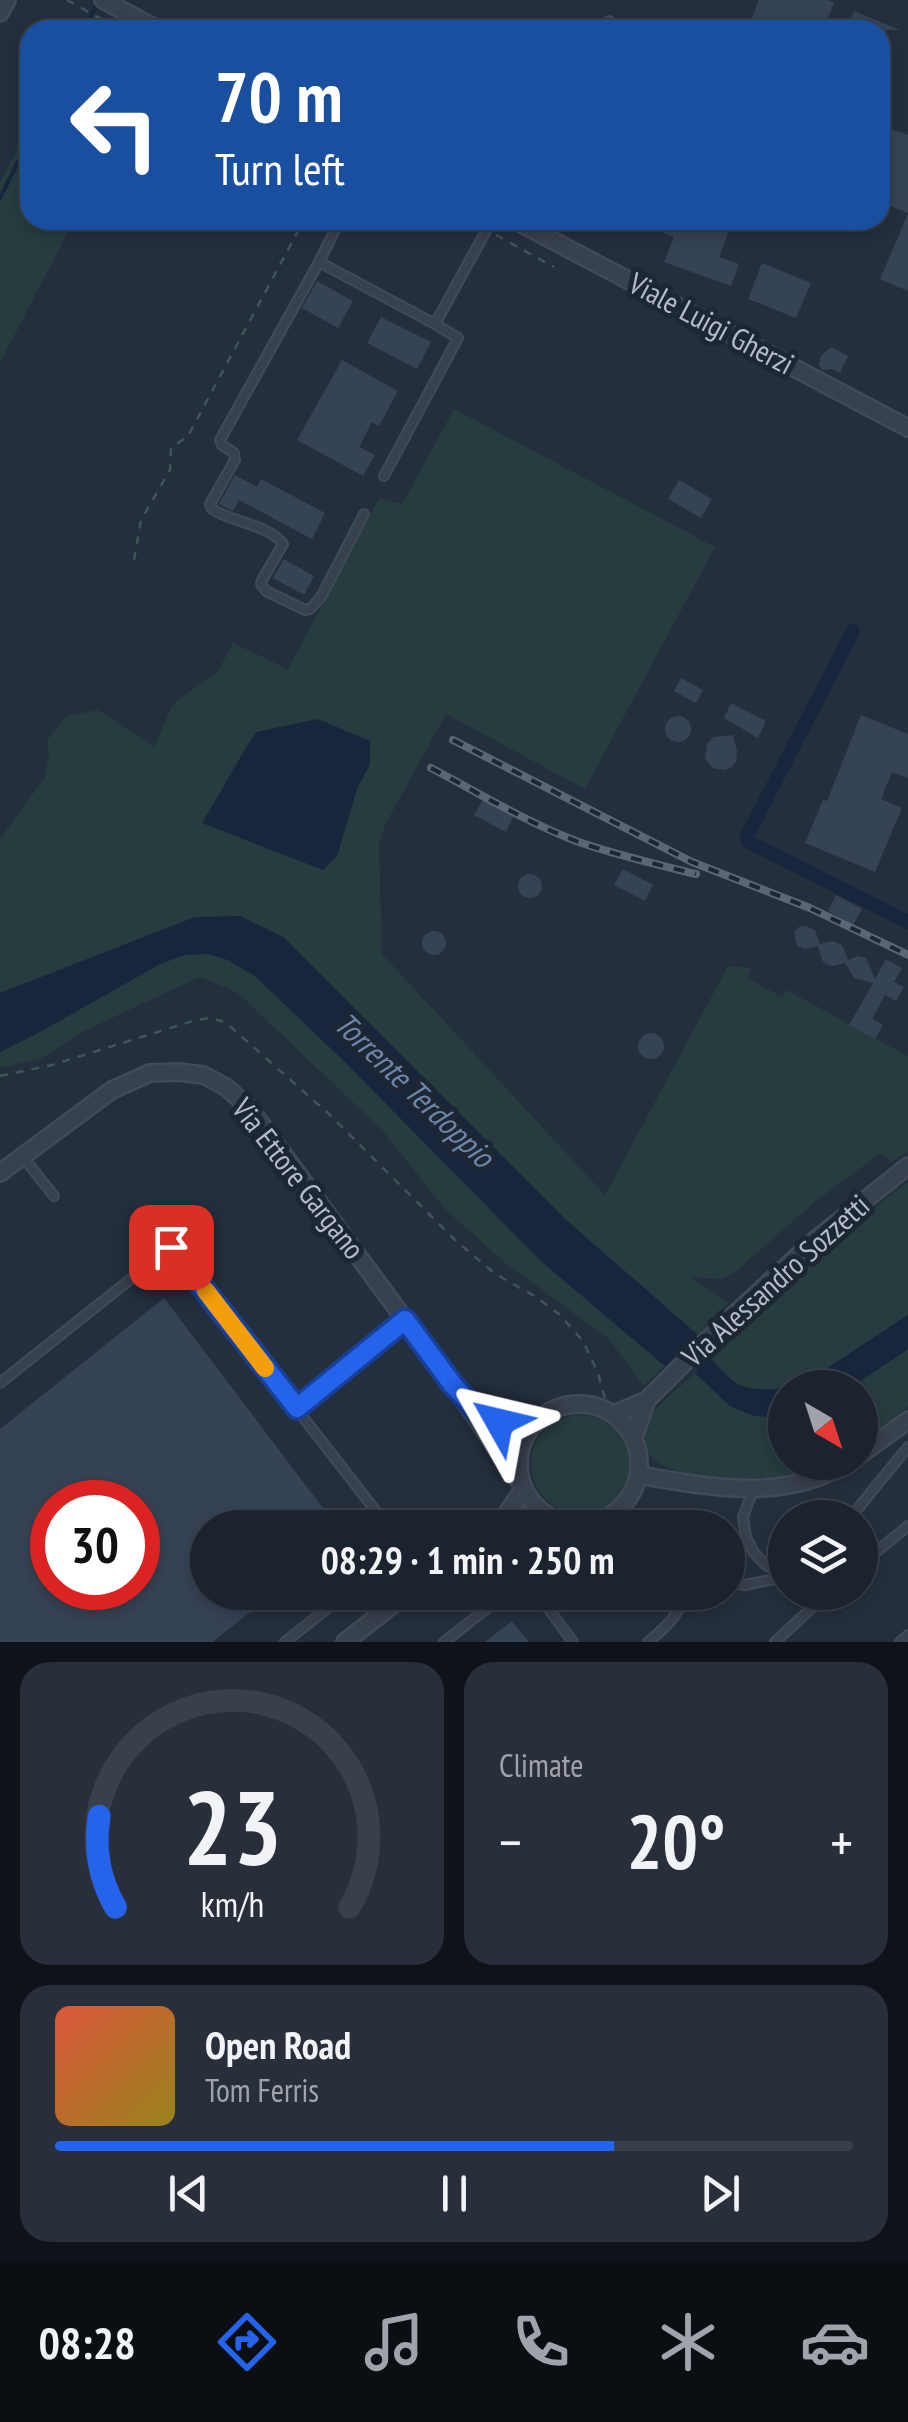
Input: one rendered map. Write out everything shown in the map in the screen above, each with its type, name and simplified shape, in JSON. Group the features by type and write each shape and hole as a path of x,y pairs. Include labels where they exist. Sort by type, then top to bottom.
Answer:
{"street":[{"path":"0,14 7,0"},
{"path":"104,0 141,20"},
{"name":"Viale Luigi Gherzi","path":"537,230 908,428"},
{"name":"Via Ettore Gargano","path":"0,1173 112,1090 150,1073 203,1074 250,1109 524,1488"},
{"name":"Via Alessandro Sozzetti","path":"634,1437 647,1400 710,1337 815,1240 908,1166"},
{"name":"Via Ettore Gargano","path":"453,1385 478,1412 499,1422 532,1426"},
{"name":"Via Alessandro Sozzetti","path":"611,1412 647,1400"},
{"path":"541,1510 524,1488 519,1456 532,1426 548,1412 567,1404 588,1404 611,1412 634,1437 640,1456 639,1475 634,1490 618,1510"},
{"path":"878,1442 908,1420"},
{"path":"639,1475 753,1490 812,1480"},
{"path":"508,1510 524,1488"},
{"path":"345,1642 386,1610"}],"lane":[{"path":"335,230 220,440 234,453 235,460 211,506 215,512 251,524 281,540 261,584 266,591 305,610 320,598 364,514"},
{"path":"435,324 486,230"},
{"path":"319,262 458,338 384,476"},
{"path":"22,1157 54,1196"},
{"path":"0,1383 171,1247 376,1510"},
{"path":"297,1408 405,1320"},
{"path":"865,1500 908,1447"},
{"path":"753,1490 742,1516 746,1537 754,1553 768,1566"},
{"path":"878,1550 908,1526"},
{"path":"286,1642 326,1610"},
{"path":"444,1642 485,1610"},
{"path":"549,1610 573,1642"},
{"path":"648,1642 680,1610"},
{"path":"775,1642 810,1610"},
{"path":"900,1642 908,1636"}],"path":[{"path":"67,0 103,20"},
{"path":"134,560 141,520 170,470 171,448 188,436 299,230"},
{"path":"486,230 554,267"},
{"path":"0,1076 52,1065 196,1020 224,1022 330,1114 454,1239 494,1272 559,1314 583,1341 611,1412"}],"green space":[{"path":"20,144 20,230 69,230 0,363 0,182"},
{"path":"454,409 715,547 585,789 446,714 385,825 379,844 382,954 605,1195 728,966 751,968 747,978 782,997 787,990 908,1056 908,1151 891,1162 880,1154 817,1200 736,1271 721,1279 690,1277 728,1303 698,1335 566,1220 283,937 46,977 0,993 0,839 45,777 47,740 67,716 98,710 154,747 173,704 218,671 233,643 288,669 379,498 402,504","holes":["248,743 370,764 357,789 337,856 203,823"]},
{"path":"208,954 228,960 255,976 543,1263 665,1366 643,1386 609,1339 504,1262 445,1209 382,1130 238,993 200,977 84,1031 42,1058 0,1068 0,1052 160,964 184,955"},
{"path":"908,1182 908,1315 824,1370 768,1370 768,1389 738,1386 731,1381 710,1358"},
{"path":"908,1349 908,1406 878,1429 878,1370"},
{"path":"695,1373 730,1406 754,1416 768,1416 768,1477 693,1475 654,1459 645,1444 648,1424 662,1403"},
{"path":"570,1415 590,1415 607,1423 621,1437 629,1454 626,1483 615,1499 599,1510 561,1510 545,1499 531,1474 531,1454 539,1437 553,1423"}],"water":[{"path":"318,719 370,741 370,764 357,789 337,856 323,870 202,823 256,732"},
{"name":"Torrente Terdoppio","path":"240,916 283,937 566,1220 698,1335 665,1366 543,1263 345,1062 255,976 228,960 208,954 184,955 160,964 0,1052 0,993 195,917"},
{"path":"908,1315 908,1349 876,1370 824,1370"},
{"path":"710,1358 742,1386 768,1389 768,1416 754,1416 730,1406 695,1373"}],"building":[{"path":"759,0 834,3 827,20 751,20"},
{"path":"854,11 876,20 850,20"},
{"path":"890,129 908,135 908,213 890,206"},
{"path":"908,214 908,291 880,279"},
{"path":"657,230 729,230 719,257 739,264 731,286 664,262 674,237"},
{"path":"762,263 811,283 796,318 748,299"},
{"path":"317,281 353,301 338,328 302,308"},
{"path":"381,317 431,342 417,369 367,343"},
{"path":"831,347 848,356 840,373 822,370 819,365 821,356"},
{"path":"342,360 398,391 379,426 372,422 359,447 375,455 363,476 297,440"},
{"path":"235,475 257,487 261,479 325,513 312,539 239,500 233,511 219,504"},
{"path":"679,480 712,499 701,518 668,499"},
{"path":"284,559 314,576 304,595 273,578"},
{"path":"681,678 703,690 696,703 674,691"},
{"path":"731,703 766,721 758,738 724,718"},
{"path":"861,715 908,734 908,778 892,772 881,799 902,808 875,872 805,843 823,800 827,801"},
{"path":"678,716 687,720 691,729 687,738 678,742 669,738 665,729 669,720"},
{"path":"733,735 736,762 724,770 713,768 705,759 707,744 714,737"},
{"path":"483,799 514,815 506,832 474,815"},
{"path":"623,869 653,885 645,901 614,885"},
{"path":"530,874 542,886 530,898 518,886"},
{"path":"836,895 862,909 853,925 828,911"},
{"path":"806,926 815,930 820,944 833,941 842,945 848,960 866,958 875,979 886,959 902,968 894,982 904,987 896,1001 885,995 872,1019 883,1025 875,1039 849,1025 873,983 854,978 845,963 826,964 818,946 797,946 794,932"},
{"path":"434,931 443,934 443,952 434,955 425,952 422,943 425,934"},
{"path":"651,1033 660,1037 664,1046 660,1055 651,1059 642,1055 638,1046 642,1037"},
{"path":"164,1298 324,1510 190,1510 190,1610 253,1610 212,1642 0,1642 0,1429"},
{"path":"512,1621 529,1642 485,1642"}],"waterway":[{"path":"89,20 99,0"},
{"path":"0,198 20,158"},
{"path":"853,631 746,838 908,922"}],"railway":[{"path":"453,740 692,862 810,908 908,955"},
{"path":"431,768 576,841 696,874"}],"slow traffic":[{"path":"206,1291 265,1368"}],"route":[{"path":"171,1247 297,1408 405,1320 453,1385 478,1412 499,1422"}]}
